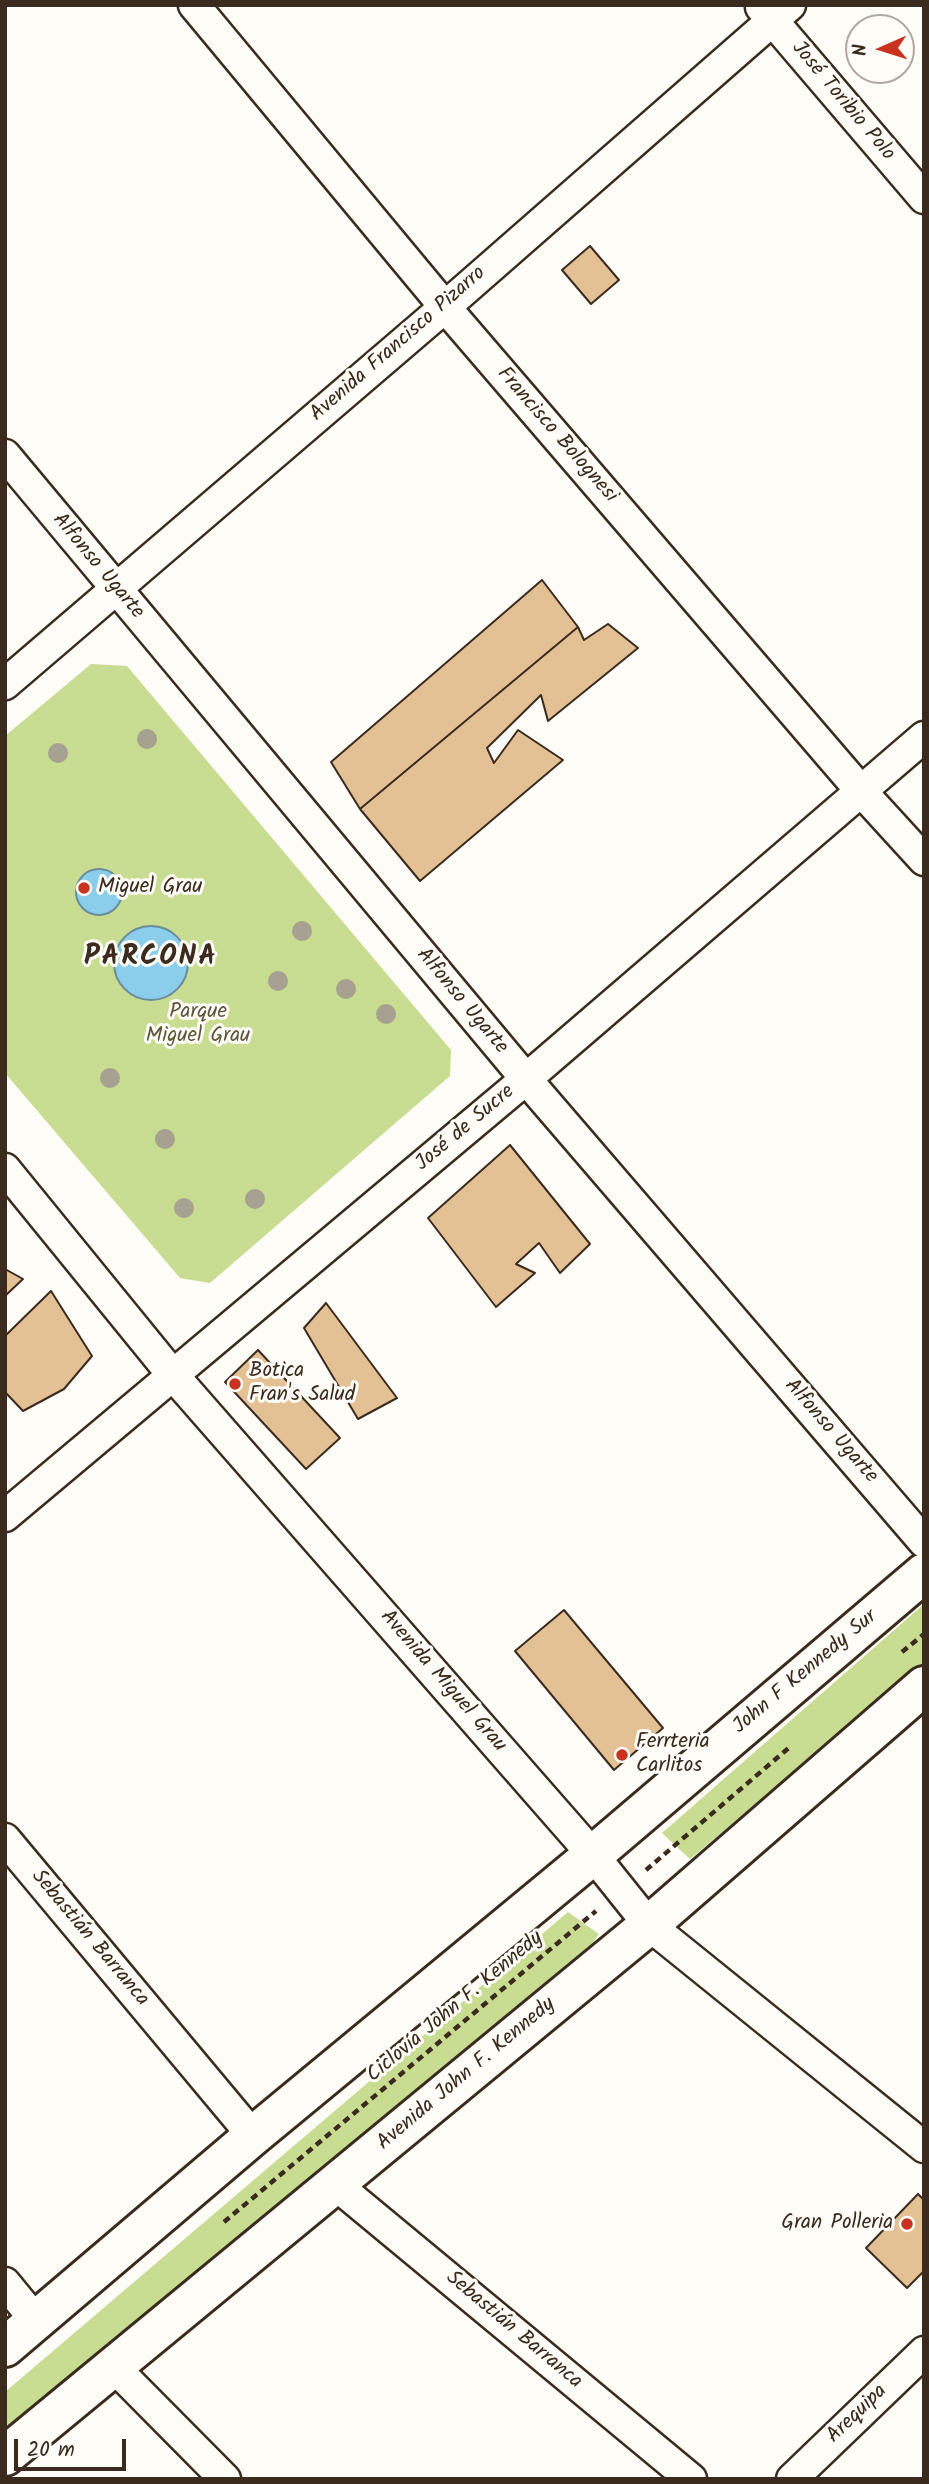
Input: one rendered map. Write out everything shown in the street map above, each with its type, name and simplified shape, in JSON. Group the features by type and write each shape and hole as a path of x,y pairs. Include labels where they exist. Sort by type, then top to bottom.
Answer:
{"street":[{"name":"Francisco Bolognesi","path":"194,5 445,307 861,791 924,860"},
{"name":"Avenida Francisco Pizarro","path":"5,684 445,307 774,10"},
{"name":"José Toribio Polo","path":"774,10 924,198"},
{"name":"Alfonso Ugarte","path":"5,455 526,1079 924,1542"},
{"name":"José de Sucre","path":"5,1516 526,1079 924,737"},
{"name":"Avenida Miguel Grau","path":"5,1169 172,1374 593,1855 649,1925 924,2147"},
{"name":"John F Kennedy Sur","path":"593,1855 924,1573"},
{"name":"Avenida John F. Kennedy","path":"5,2456 649,1925 924,1686"},
{"name":"Sebastián Barranca","path":"5,1839 253,2136"},
{"path":"5,2347 253,2136 593,1855"},
{"name":"Sebastián Barranca","path":"335,2184 691,2479"},
{"path":"5,2283 37,2322"},
{"name":"Arequipa","path":"792,2479 924,2352"},
{"path":"113,2366 225,2479"}],"path":[{"path":"892,1660 924,1634"},
{"name":"Ciclovía John F. Kennedy","path":"218,2227 799,1740"}],"green space":[{"name":"Parque Miguel Grau","path":"91,664 127,666 451,1050 450,1076 210,1283 180,1278 5,1073 5,736"},
{"path":"924,1604 924,1664 690,1859 662,1833"},
{"path":"568,1912 599,1934 585,1954 5,2437 5,2392"}],"water":[{"path":"99,869 115,876 122,892 115,908 99,915 83,908 76,892 83,876"},
{"path":"144,926 158,926 172,932 182,942 188,963 182,984 172,994 158,1000 144,1000 130,994 120,984 114,970 114,956 120,942 130,932"}],"building":[{"path":"590,246 619,280 591,304 562,270"},
{"path":"542,580 578,627 360,809 331,762"},
{"path":"608,624 638,648 548,721 541,695 487,748 494,763 518,730 563,760 420,881 360,809 578,627 584,640"},
{"path":"510,1145 590,1244 560,1273 539,1243 516,1264 535,1273 496,1307 428,1218"},
{"path":"5,1269 23,1279 5,1296"},
{"path":"51,1291 92,1356 64,1389 23,1411 5,1392 5,1336"},
{"path":"326,1303 397,1398 358,1419 304,1328"},
{"path":"258,1350 340,1438 306,1469 225,1382"},
{"path":"564,1610 663,1728 614,1770 515,1651"},
{"name":"Gran Polleria","path":"918,2194 924,2200 924,2271 907,2288 866,2248"}],"place":[{"name":"Miguel Grau","path":"84,888"},
{"name":"Botica Fran's Salud","path":"235,1384"},
{"name":"Ferrteria Carlitos","path":"622,1755"},
{"name":"Gran Polleria","path":"907,2224"}],"district":[{"name":"PARCONA","path":"151,959"}]}
